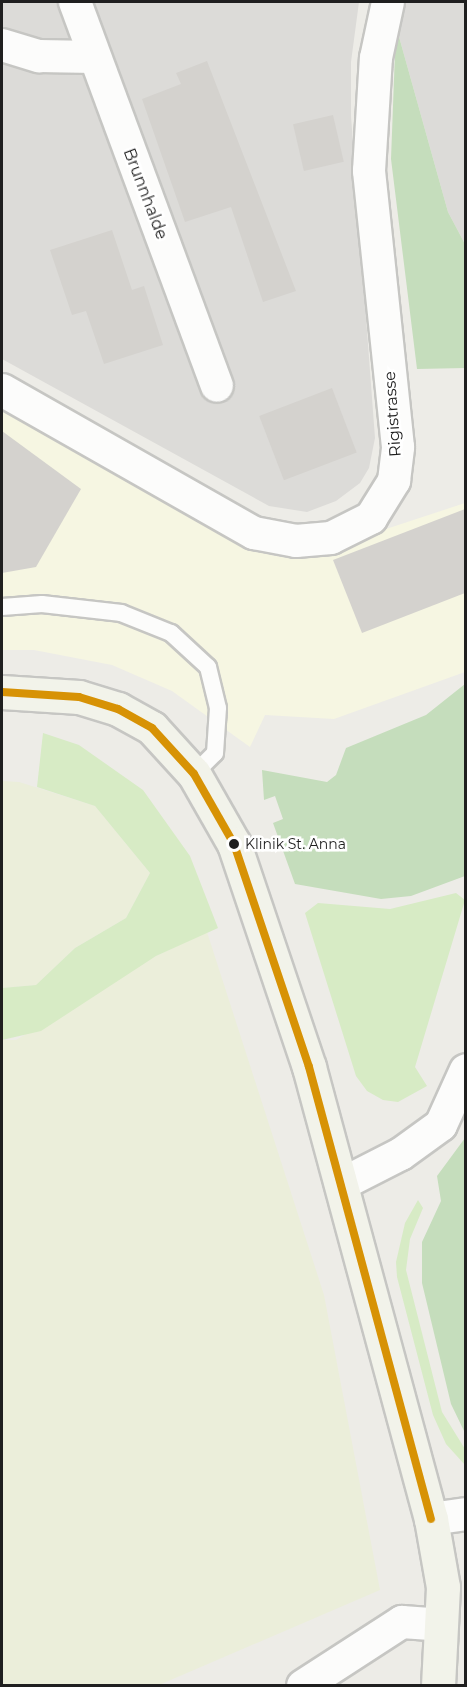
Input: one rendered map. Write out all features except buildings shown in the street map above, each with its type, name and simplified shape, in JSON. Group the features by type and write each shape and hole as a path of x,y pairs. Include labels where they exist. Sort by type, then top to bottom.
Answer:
{"main road":[{"path":"2,692 79,697 118,709 152,728 194,774 234,844 309,1067 431,1519 442,1587 438,1686"}],"street":[{"name":"Brunnhalde","path":"75,2 217,386"},
{"name":"Rigistrasse","path":"2,390 254,533 296,541 331,538 371,518 394,482 398,447 369,171 376,58 388,2"},
{"path":"2,45 39,56 94,57"},
{"path":"342,1184 401,1154 441,1125 465,1070"},
{"path":"431,1519 465,1514"},
{"path":"303,1686 402,1622 441,1625"}],"lane":[{"path":"2,607 42,604 121,613 171,633 208,667 218,708 215,753 194,774"}],"shaded area":[{"path":"2,2 359,2 351,62 351,116 375,438 369,468 360,483 336,501 307,512 269,506 2,359"},
{"path":"402,2 465,2 465,244 448,212 396,26"},
{"path":"2,403 270,555 295,559 465,503 465,672 334,719 265,715 250,747 172,691 112,665 34,650 2,650"},
{"path":"2,781 19,782 95,806 150,873 126,918 75,948 36,985 2,988"},
{"path":"207,932 324,1295 380,1590 159,1685 2,1685 2,1040 16,1040 156,956"}],"green space":[{"path":"396,26 448,212 465,244 465,368 417,369 391,159"},
{"path":"465,684 465,876 411,896 381,899 295,884 273,823 283,819 275,796 264,800 262,770 327,782 336,775 346,748 426,715"},
{"path":"43,733 79,745 143,790 190,856 218,928 156,956 41,1031 2,1040 2,988 36,985 75,948 126,918 150,873 95,806 37,787"},
{"path":"456,893 465,900 415,1067 427,1086 398,1102 383,1100 367,1091 356,1076 305,913 318,903 390,909"},
{"path":"465,1138 465,1433 451,1404 422,1283 422,1242 441,1201 437,1176"},
{"path":"418,1200 423,1208 410,1239 406,1270 442,1412 465,1449 465,1465 446,1444 433,1415 397,1277 396,1262 405,1223"}],"transit line":[{"path":"2,692 79,697 118,709 152,728 194,774 234,844 309,1067 431,1519"}],"place":[{"name":"Klinik St. Anna","path":"234,844"}]}
